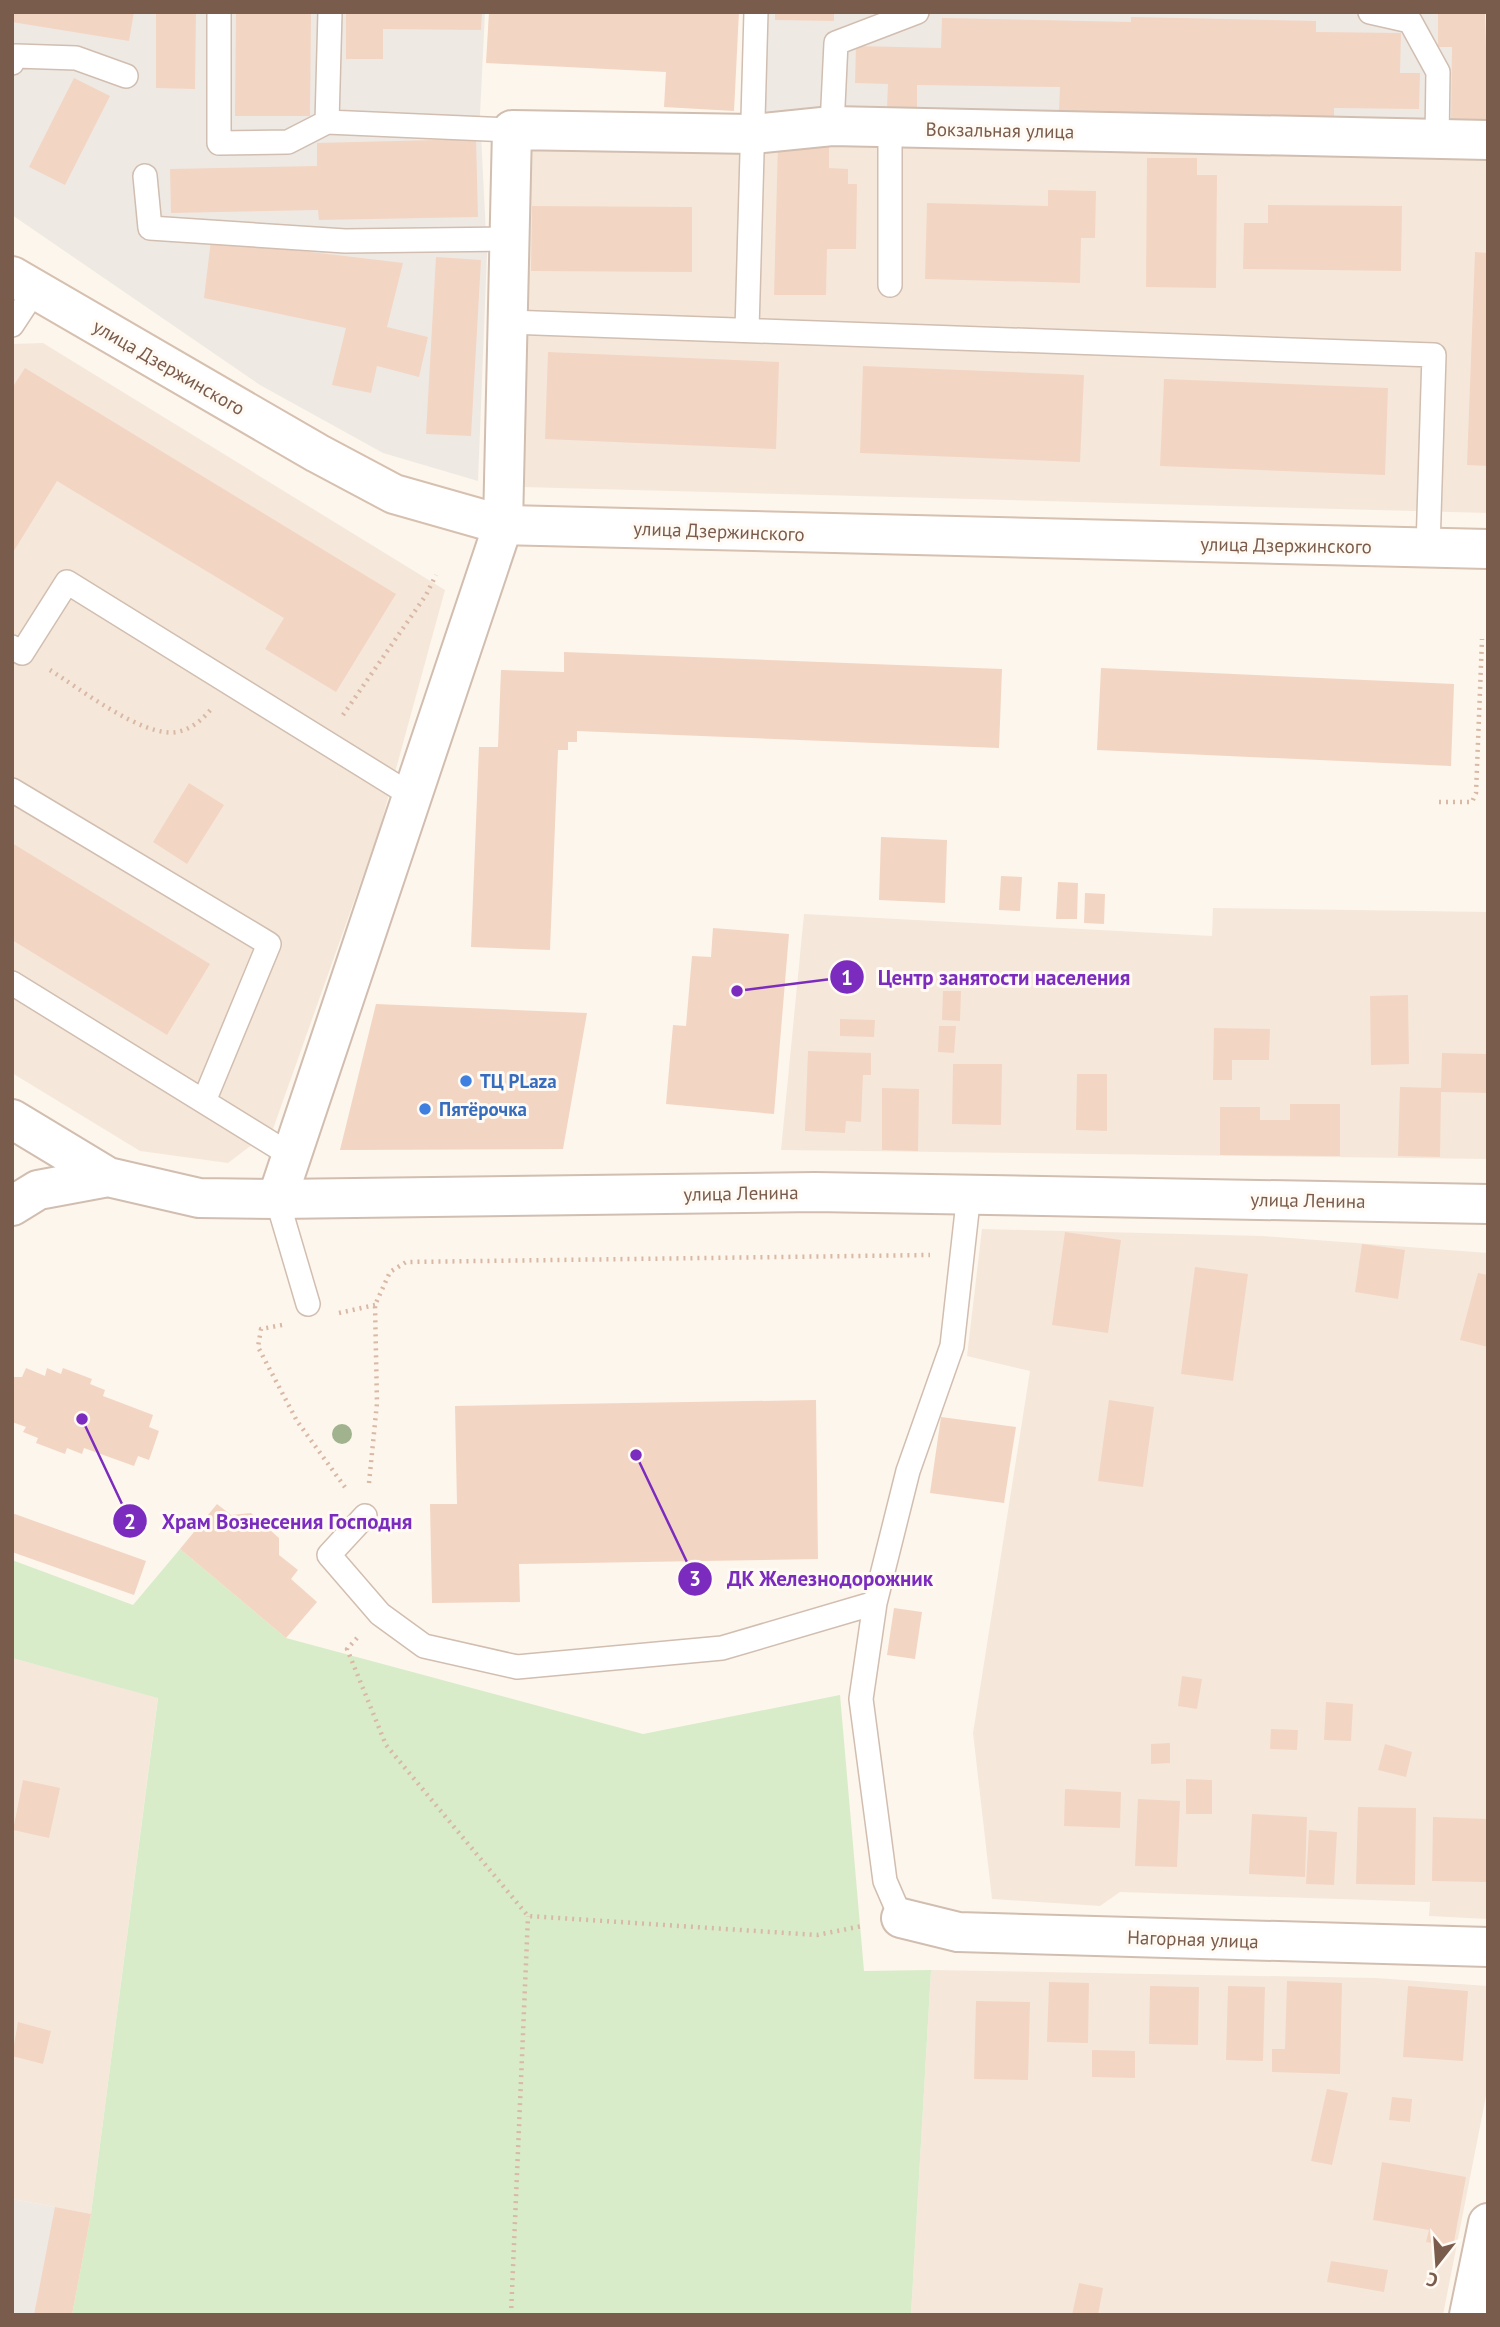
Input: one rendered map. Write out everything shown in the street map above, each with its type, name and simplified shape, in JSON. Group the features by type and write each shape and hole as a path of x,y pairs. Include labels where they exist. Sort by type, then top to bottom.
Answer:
{"street":[{"name":"Вокзальная улица","path":"512,130 753,134 832,126 1488,140"},
{"path":"277,1199 503,525 512,130"},
{"name":"улица Дзержинского","path":"24,283 317,453 394,494 503,525 1488,549"},
{"name":"улица Ленина","path":"12,1119 108,1177 199,1198 815,1192 1488,1204"},
{"path":"12,1206 38,1190 108,1177"},
{"name":"Нагорная улица","path":"901,1918 958,1932 1488,1947"},
{"path":"1469,2315 1488,2223"}],"lane":[{"path":"219,12 219,143 288,142 327,122 512,130"},
{"path":"327,122 330,12"},
{"path":"747,330 757,12"},
{"path":"832,126 836,43 917,12"},
{"path":"1370,12 1410,21 1438,72 1437,139"},
{"path":"13,58 76,58 126,76"},
{"path":"890,127 890,285"},
{"path":"145,176 150,228 345,240 510,239"},
{"path":"12,326 24,283"},
{"path":"508,322 1434,355 1428,548"},
{"path":"17,650 67,582 414,797"},
{"path":"12,790 268,944 204,1101"},
{"path":"12,983 292,1156"},
{"path":"901,1918 884,1881 861,1699 875,1603 908,1471 952,1346 969,1194"},
{"path":"277,1199 309,1304"},
{"path":"365,1516 328,1555 380,1614 424,1646 517,1667 723,1648 875,1603"}],"path":[{"path":"324,742 426,595 436,575"},
{"path":"1438,802 1472,802 1476,793 1482,639"},
{"path":"17,650 155,731 176,732 196,724 211,709 227,682"},
{"path":"365,1516 377,1404 375,1305 390,1272 406,1262 962,1254"},
{"path":"258,1347 297,1421 365,1516"},
{"path":"380,1614 346,1649 386,1745 528,1916 511,2315"},
{"path":"528,1916 817,1935 901,1918"}],"shaded area":[{"path":"12,12 485,12 480,115 487,254 478,481 383,453 260,385 12,215"},
{"path":"768,12 1485,12 1488,124 763,122"},
{"path":"529,116 1488,124 1488,513 521,487"},
{"path":"43,343 445,590 379,831 273,1129 228,1163 140,1151 12,1073 12,344"},
{"path":"1213,908 1488,912 1488,1159 781,1150 804,914 1212,936"},
{"path":"982,1229 1262,1236 1488,1253 1488,1919 1429,1916 1430,1902 1120,1892 1100,1906 992,1899 973,1733 1030,1371 967,1356"},
{"path":"12,1658 158,1697 91,2214 12,2199"},
{"path":"931,1970 1376,1978 1488,1986 1488,2086 1443,2315 911,2315"},
{"path":"12,2199 91,2214 72,2315 12,2315"}],"green space":[{"path":"180,1549 286,1638 643,1734 840,1695 864,1971 931,1970 911,2315 72,2315 91,2214 158,1698 12,1658 12,1560 133,1605"}],"building":[{"path":"12,12 134,12 129,41 12,22"},
{"path":"156,12 196,12 195,89 156,88"},
{"path":"236,12 311,12 310,116 235,116"},
{"path":"346,12 482,12 481,30 383,29 383,59 346,59"},
{"path":"489,12 739,12 734,111 664,107 666,72 486,63"},
{"path":"775,12 834,12 834,21 775,20"},
{"path":"1438,12 1485,12 1488,124 1451,123 1452,47 1438,47"},
{"path":"1131,17 1316,21 1316,32 1401,33 1400,73 1420,73 1419,109 1334,108 1334,117 1059,111 1060,87 917,85 917,109 887,108 888,84 855,83 856,46 941,48 942,18 1131,22"},
{"path":"74,78 110,96 65,185 29,167"},
{"path":"476,139 478,217 319,220 318,210 171,213 170,169 317,166 317,143"},
{"path":"778,143 829,144 829,168 848,169 848,184 857,184 856,249 827,249 826,295 774,295"},
{"path":"1147,158 1197,158 1197,175 1217,175 1216,288 1146,287"},
{"path":"1048,190 1096,191 1095,238 1081,238 1080,283 925,279 927,203 1048,206"},
{"path":"1268,205 1402,206 1401,271 1243,269 1244,223 1268,223"},
{"path":"532,206 692,207 692,272 531,271"},
{"path":"211,240 403,263 387,327 428,337 419,377 377,366 371,393 332,385 346,328 204,298"},
{"path":"1475,252 1488,253 1488,466 1467,465"},
{"path":"436,257 481,260 471,436 426,434"},
{"path":"548,352 779,362 776,449 545,439"},
{"path":"863,366 1084,375 1080,462 860,453"},
{"path":"25,368 396,594 336,692 265,649 284,618 57,481 12,554 12,388"},
{"path":"1164,379 1388,388 1385,475 1160,466"},
{"path":"564,652 1002,669 999,748 577,731 577,742 568,742 568,750 558,750 550,950 471,947 479,747 498,747 501,670 564,672"},
{"path":"1101,668 1454,684 1451,766 1097,750"},
{"path":"189,783 224,805 187,864 153,842"},
{"path":"881,837 947,840 945,903 879,900"},
{"path":"12,843 210,964 167,1035 12,940"},
{"path":"1001,876 1022,877 1020,911 999,910"},
{"path":"1058,882 1078,883 1077,919 1056,919"},
{"path":"1085,893 1105,894 1104,924 1084,923"},
{"path":"713,928 789,934 774,1114 666,1104 673,1025 686,1026 692,956 711,957"},
{"path":"943,991 961,991 960,1021 942,1020"},
{"path":"1408,995 1409,1064 1371,1065 1370,996"},
{"name":"ТЦ PLaza","path":"376,1004 587,1013 563,1149 340,1150"},
{"path":"840,1019 875,1020 874,1037 840,1036"},
{"path":"939,1026 956,1026 954,1053 938,1052"},
{"path":"1214,1028 1270,1029 1269,1060 1232,1060 1232,1080 1213,1080"},
{"path":"808,1051 871,1053 871,1075 863,1075 861,1122 846,1121 845,1133 805,1131"},
{"path":"1442,1053 1488,1054 1488,1093 1441,1092 1440,1157 1398,1156 1400,1087 1441,1088"},
{"path":"953,1064 1002,1064 1001,1125 952,1124"},
{"path":"1077,1074 1107,1074 1107,1131 1076,1130"},
{"path":"882,1088 919,1089 918,1151 882,1150"},
{"path":"1290,1104 1340,1104 1340,1156 1220,1155 1220,1107 1260,1107 1260,1120 1290,1120"},
{"path":"1065,1232 1121,1240 1108,1333 1052,1325"},
{"path":"1362,1244 1405,1250 1398,1299 1355,1292"},
{"path":"1195,1267 1248,1274 1233,1381 1181,1374"},
{"path":"1478,1273 1488,1275 1488,1347 1460,1340"},
{"path":"26,1368 45,1376 47,1368 61,1374 63,1368 92,1379 90,1384 105,1390 103,1396 153,1415 149,1427 159,1431 149,1460 138,1456 134,1466 84,1448 82,1454 67,1448 65,1454 36,1443 38,1438 23,1432 26,1427 12,1422 12,1377 22,1377"},
{"path":"816,1400 818,1559 519,1564 520,1602 432,1603 430,1504 457,1504 455,1406"},
{"path":"1109,1400 1154,1407 1143,1487 1098,1481"},
{"path":"941,1417 1016,1427 1004,1503 930,1493"},
{"path":"217,1504 231,1515 251,1513 279,1538 279,1555 298,1570 291,1579 317,1602 286,1638 180,1549"},
{"path":"12,1513 146,1561 134,1595 12,1552"},
{"path":"894,1608 922,1612 915,1659 887,1655"},
{"path":"1182,1676 1202,1679 1197,1709 1178,1706"},
{"path":"1326,1702 1353,1704 1351,1741 1324,1740"},
{"path":"1271,1729 1298,1730 1297,1750 1270,1749"},
{"path":"1170,1743 1170,1763 1151,1764 1151,1744"},
{"path":"1385,1744 1412,1752 1406,1777 1378,1770"},
{"path":"1186,1779 1212,1780 1212,1814 1186,1814"},
{"path":"23,1780 60,1788 49,1838 13,1830"},
{"path":"1065,1789 1121,1792 1120,1828 1064,1826"},
{"path":"1138,1799 1180,1801 1177,1867 1135,1866"},
{"path":"1358,1807 1416,1808 1415,1885 1356,1884"},
{"path":"1252,1814 1307,1817 1305,1877 1249,1874"},
{"path":"1433,1817 1488,1819 1488,1882 1432,1881"},
{"path":"1309,1830 1337,1832 1334,1885 1306,1884"},
{"path":"1287,1981 1342,1983 1340,2074 1272,2072 1272,2049 1285,2049"},
{"path":"1049,1982 1089,1983 1088,2043 1047,2042"},
{"path":"1150,1986 1199,1987 1198,2045 1149,2044"},
{"path":"1228,1986 1265,1987 1263,2061 1226,2060"},
{"path":"1408,1986 1468,1991 1463,2061 1403,2057"},
{"path":"976,2001 1030,2002 1028,2080 974,2079"},
{"path":"18,2022 51,2031 43,2064 12,2056"},
{"path":"1092,2050 1135,2051 1135,2078 1092,2077"},
{"path":"1327,2089 1348,2093 1332,2165 1311,2161"},
{"path":"1392,2097 1412,2099 1410,2122 1389,2120"},
{"path":"1382,2162 1466,2177 1453,2247 1426,2242 1429,2230 1373,2220"},
{"path":"55,2207 91,2214 72,2315 34,2315"},
{"path":"1331,2261 1388,2270 1384,2292 1327,2282"},
{"path":"1079,2283 1103,2288 1098,2315 1072,2315"}],"place":[{"name":"Центр занятости населения","path":"737,991"},
{"name":"ТЦ PLaza","path":"466,1081"},
{"name":"Пятёрочка","path":"425,1109"},
{"name":"Храм Вознесения Господня","path":"82,1419"},
{"name":"ДК Железнодорожник","path":"636,1455"}]}
